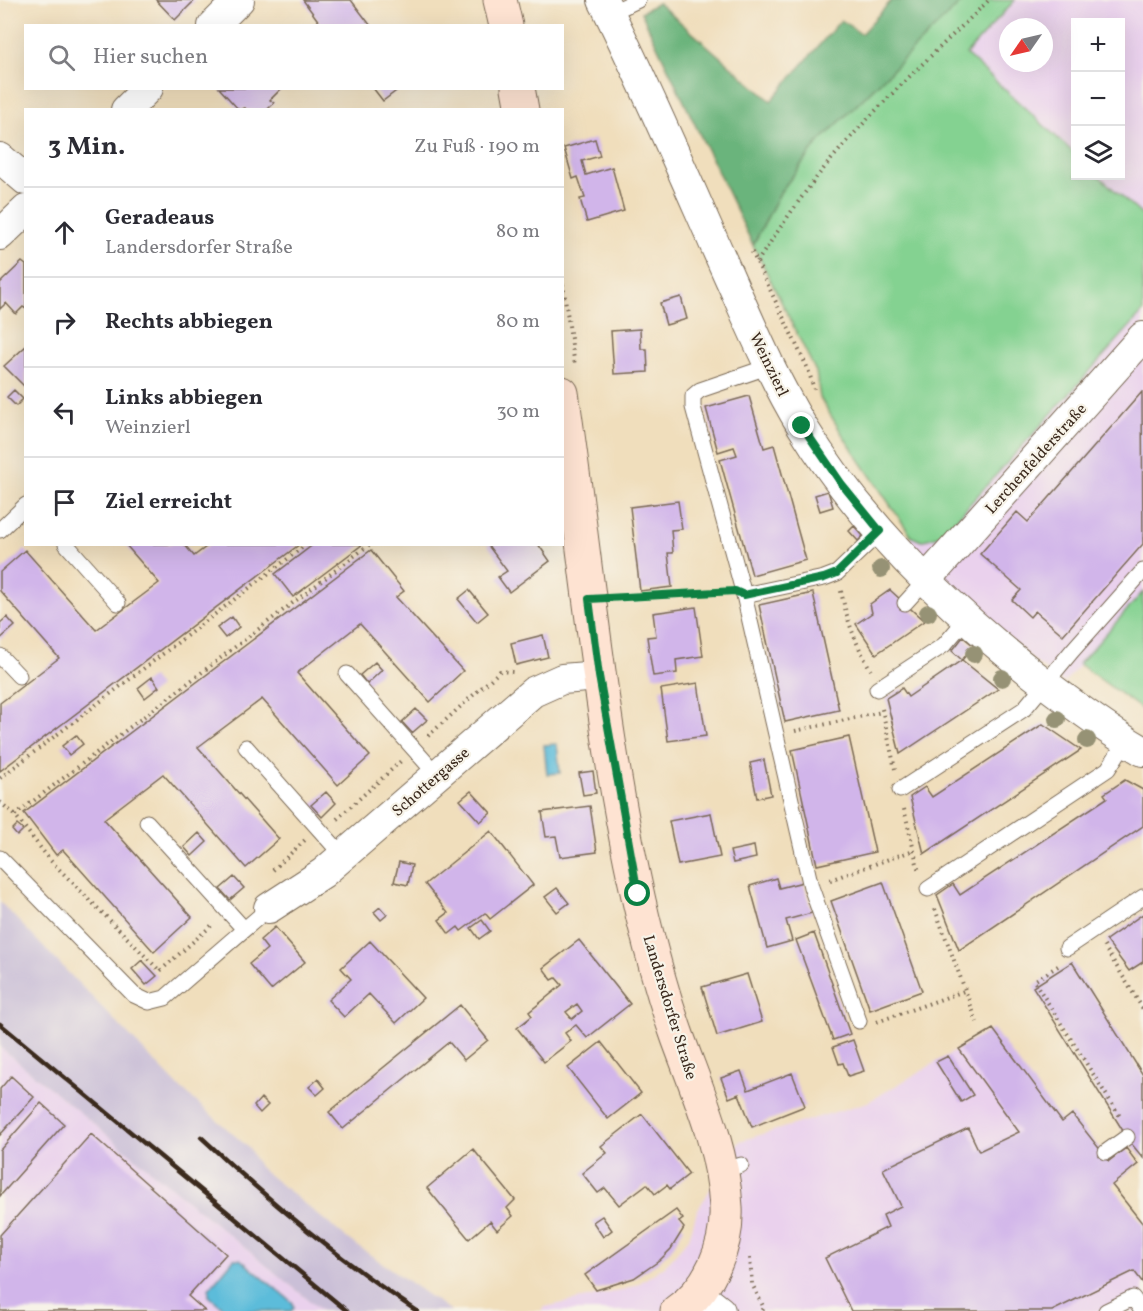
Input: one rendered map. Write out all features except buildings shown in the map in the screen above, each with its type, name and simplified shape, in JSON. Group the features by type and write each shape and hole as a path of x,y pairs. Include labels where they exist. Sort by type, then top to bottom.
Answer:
{"main road":[{"path":"500,0 506,24"},
{"path":"518,90 522,108"},
{"name":"Landersdorfer Straße","path":"564,414 599,676 628,846 644,918 674,1027 714,1138 732,1168 721,1248 698,1305"}],"street":[{"path":"215,24 239,0"},
{"name":"Weinzierl","path":"606,7 770,366 802,426 841,483 880,531 926,580 967,618 1098,724 1134,746"},
{"path":"128,108 145,90"},
{"path":"0,158 24,178"},
{"path":"0,235 24,212"},
{"name":"Lerchenfelderstraße","path":"926,580 1143,337"},
{"name":"Schottergasse","path":"269,908 323,873 533,692 562,679 599,676"}],"lane":[{"path":"606,7 638,0"},
{"path":"770,366 700,390 693,396 693,407 744,595 811,887 860,1021"},
{"path":"0,530 24,507"},
{"path":"744,595 824,578 837,573 880,531"},
{"path":"68,546 118,603"},
{"path":"900,790 1024,709 1143,571"},
{"path":"905,603 926,580"},
{"path":"877,689 944,645 967,618"},
{"path":"0,656 19,676"},
{"path":"347,674 437,775"},
{"path":"928,889 1108,769 1134,746"},
{"path":"246,747 343,856"},
{"path":"147,822 244,929"},
{"path":"0,858 134,995 149,1002 165,998 269,908"},
{"path":"1067,948 1143,897"},
{"path":"1106,1152 1126,1131"},
{"path":"1106,1311 1133,1298 1142,1311"}],"path":[{"path":"757,262 797,204 835,155 988,0"},
{"path":"752,252 808,369 815,391"},
{"path":"0,778 304,546"},
{"path":"15,815 366,546"},
{"path":"589,599 735,591 744,595"},
{"path":"776,735 882,711"},
{"path":"0,802 15,815 50,860 160,970 228,911"},
{"path":"268,874 318,828"},
{"path":"811,887 914,850"},
{"path":"1094,930 1143,1009"},
{"path":"1067,948 1065,961 1034,981 1126,1131"},
{"path":"860,1021 867,1026 964,991"}],"shaded area":[{"path":"1015,0 1143,0 1143,216 1103,180 1125,180 1125,18 1071,18 1071,150 966,54"},
{"path":"1143,312 1143,592 1064,683 1038,664 906,544 912,537 917,540 942,535"},
{"path":"0,902 177,1085 249,1148 259,1167 349,1240 451,1311 322,1311 0,1047"},
{"path":"993,1029 1056,1114 1143,1224 1143,1311 541,1311 545,1307 623,1290 638,1284 665,1266 689,1238 697,1211 740,1141 868,1102"},
{"path":"0,1047 322,1311 0,1311"}],"green space":[{"path":"892,0 963,0 817,144 781,191 753,245 641,12 658,3 771,101 841,20 861,34"},
{"path":"963,0 1015,0 966,54 1071,150 1071,180 1103,180 1143,216 1143,312 942,535 921,541 912,537 844,437 820,398 816,372 753,245 781,191 817,144"},
{"path":"1143,592 1143,710 1079,664"}],"water":[{"path":"557,744 560,773 547,774 544,745"},
{"path":"234,1259 240,1259 293,1303 294,1308 291,1311 227,1311 209,1296 209,1289"}],"railway":[{"path":"0,1024 347,1311"},
{"path":"201,1137 305,1228 360,1271 417,1311"}],"route":[{"path":"638,894 599,676 589,599 735,591 744,595 824,578 837,573 880,531 841,483 802,426"}]}
